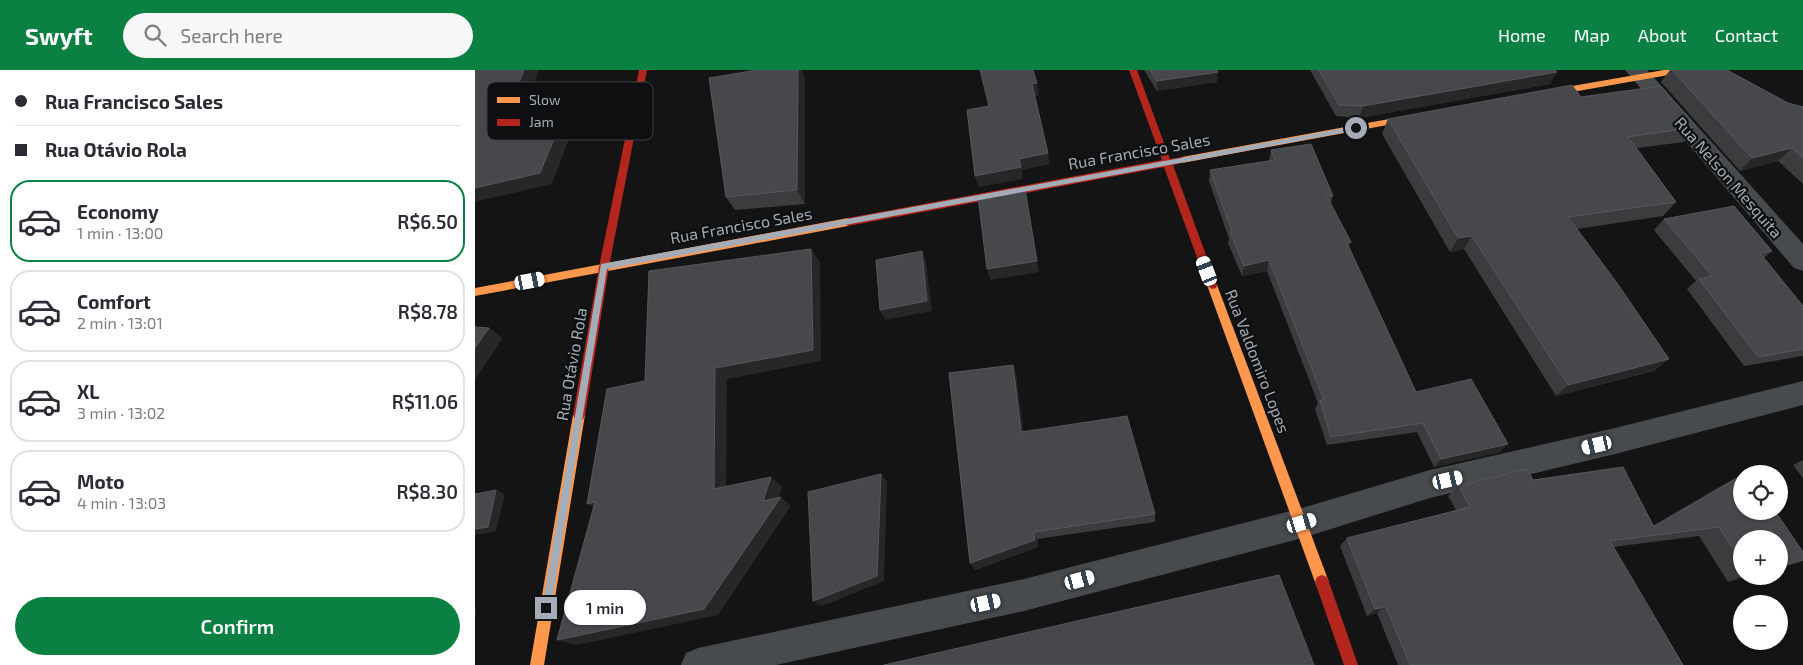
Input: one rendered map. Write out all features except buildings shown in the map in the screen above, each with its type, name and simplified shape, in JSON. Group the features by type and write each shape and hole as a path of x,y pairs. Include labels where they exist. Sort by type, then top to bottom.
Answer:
{"street":[{"name":"Rua Valdomiro Lopes","path":"1133,70 1166,163 1302,523 1351,665"},
{"path":"1524,97 1638,73 1680,70"},
{"name":"Rua Nelson Mesquita","path":"1638,73 1803,262"},
{"name":"Rua Francisco Sales","path":"475,292 604,266 1437,113"},
{"name":"Rua Otávio Rola","path":"537,665 604,266 629,140"},
{"path":"698,665 1025,595 1302,523 1430,484 1615,441 1803,393"}],"traffic: slow":[{"path":"1538,95 1680,70"},
{"path":"1182,160 1422,116"},
{"path":"475,292 848,222"},
{"path":"1212,285 1322,582"},
{"path":"537,665 579,415"}],"traffic: jam":[{"path":"641,82 643,70"},
{"path":"1133,70 1212,285"},
{"path":"579,415 604,267 629,140"},
{"path":"848,222 1182,160"},
{"path":"1322,582 1351,665"}],"route":[{"path":"546,608 604,266 1356,128"}]}
